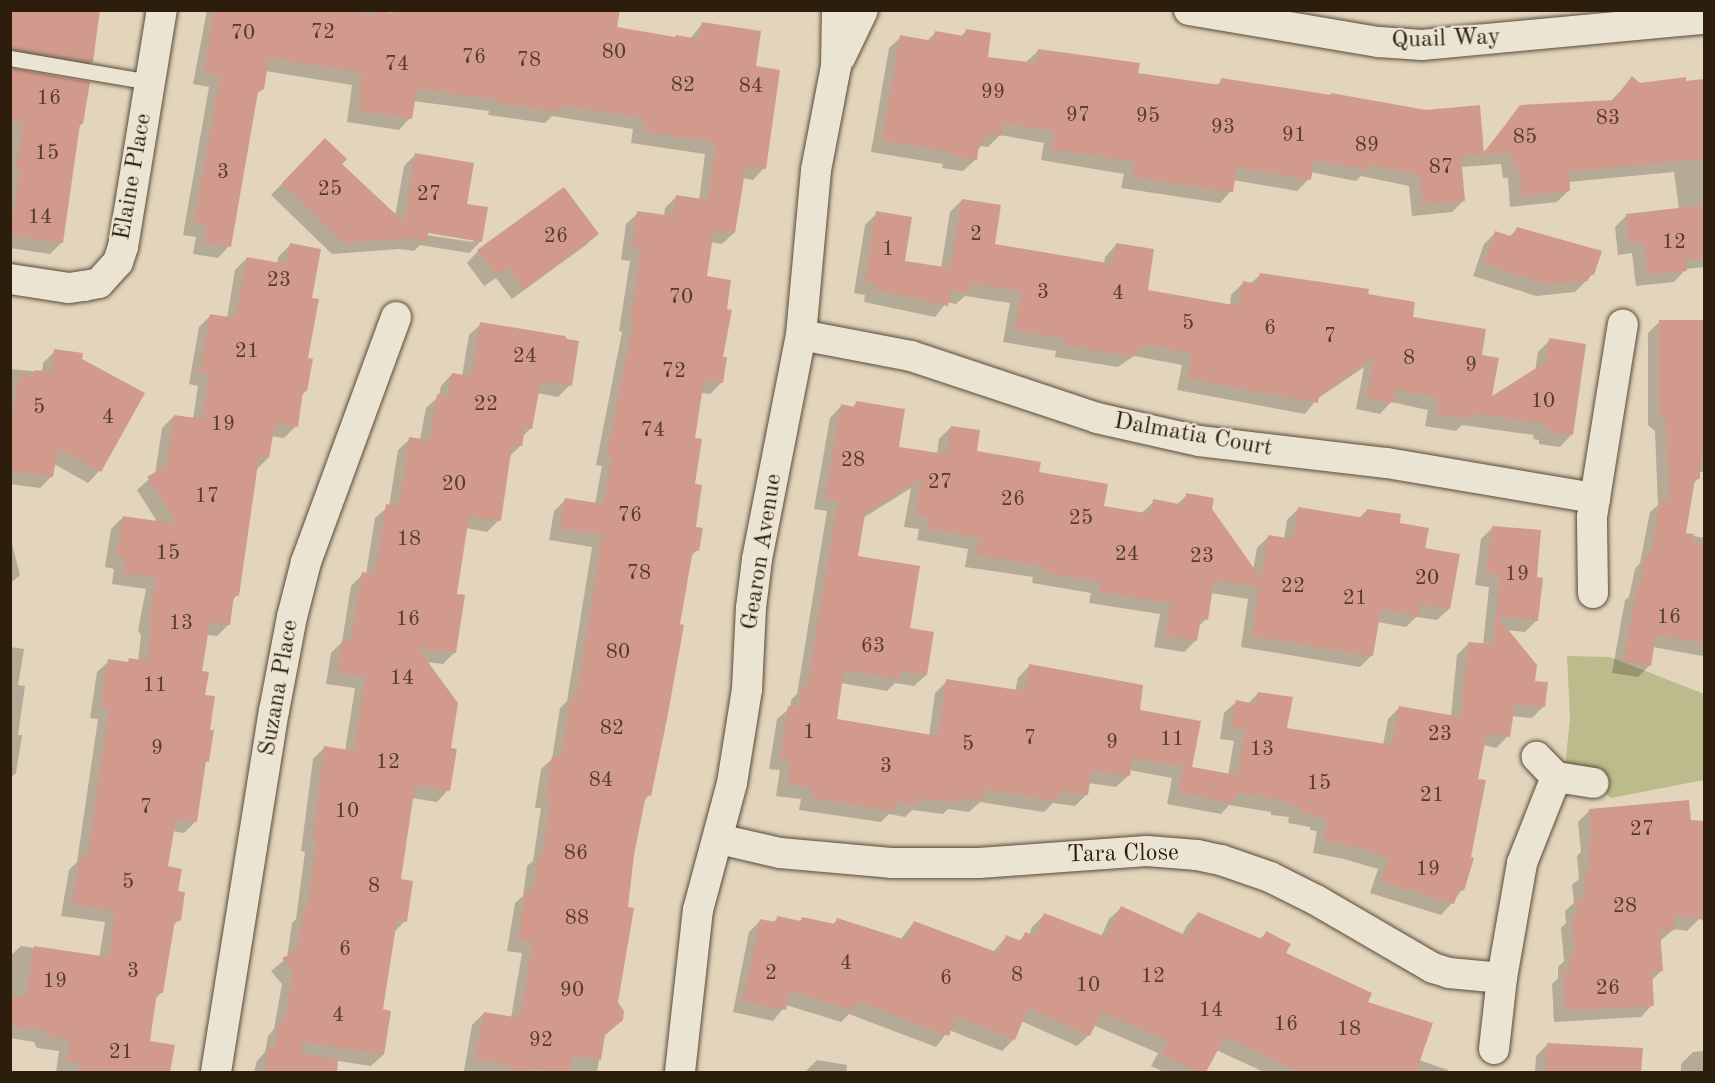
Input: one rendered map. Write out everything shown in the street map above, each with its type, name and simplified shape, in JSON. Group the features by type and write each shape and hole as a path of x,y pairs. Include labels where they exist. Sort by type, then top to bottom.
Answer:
{"street":[{"name":"Elaine Place","path":"10,279 69,288 84,286 99,283 118,262 123,247 162,10"},
{"path":"836,66 837,10"},
{"path":"836,66 863,10"},
{"name":"Quail Way","path":"1189,10 1412,45 1442,45 1704,19"},
{"name":"Gearon Avenue","path":"680,1072 698,910 719,839 732,783 746,700 750,608 757,559 801,335 816,170 836,66"},
{"name":"Suzana Place","path":"216,1072 274,711 292,617 314,541 396,316"},
{"path":"1593,593 1595,498 1623,324"},
{"name":"Dalmatia Court","path":"801,335 911,356 1097,418 1188,439 1269,451 1387,463 1595,498"},
{"path":"1494,1049 1502,978 1522,863 1546,767 1594,783"},
{"name":"Tara Close","path":"719,839 780,853 891,863 979,863 1147,851 1197,855 1221,860 1270,877 1316,900 1433,968 1449,973 1502,978"}],"lane":[{"path":"10,58 151,82"}],"green space":[{"path":"1567,656 1610,657 1704,694 1704,780 1611,798 1594,783 1564,778 1570,718"}],"building":[{"path":"10,10 100,10 93,62 10,48"},
{"path":"214,10 341,10 374,16 374,10 401,14 401,10 620,10 617,27 675,37 676,35 699,39 702,22 761,31 756,66 780,70 766,169 746,166 735,233 714,230 707,276 731,280 727,309 732,310 723,357 727,357 723,383 704,380 695,438 702,439 695,484 702,485 696,527 703,528 699,551 693,550 680,624 684,625 667,719 651,796 646,795 634,855 628,907 634,908 618,1002 624,1011 623,1020 605,1035 601,1060 572,1055 570,1072 509,1070 510,1065 475,1059 484,1012 520,1018 533,942 518,939 526,890 533,891 539,853 543,853 551,797 546,796 552,756 561,757 571,695 577,696 602,535 560,528 565,498 604,504 612,455 607,454 633,321 630,320 641,250 632,248 637,211 673,216 676,195 708,200 716,143 642,131 644,118 559,105 558,112 499,103 499,100 417,89 412,119 358,110 363,73 269,58 264,89 258,92 231,247 204,243 207,226 194,224 220,75 204,73"},
{"path":"966,29 991,33 988,57 1036,63 1038,49 1140,63 1138,73 1220,85 1221,78 1331,95 1331,93 1426,110 1480,105 1484,153 1520,105 1614,100 1632,76 1640,83 1686,77 1686,81 1704,79 1704,159 1569,172 1570,191 1522,196 1519,167 1514,167 1512,153 1461,157 1465,201 1423,205 1420,175 1370,164 1369,170 1314,160 1311,180 1237,167 1233,192 1132,177 1135,162 1052,149 1055,132 1003,122 1001,136 986,133 984,145 979,145 977,160 953,156 954,153 882,140 900,35 933,41 935,31 964,36"},
{"path":"10,68 90,82 83,124 80,124 63,243 10,235 20,169 16,168 23,122 10,120"},
{"path":"325,138 347,159 342,164 404,222 415,153 474,163 467,204 488,207 482,242 428,233 427,240 411,238 344,243 282,183"},
{"path":"564,187 599,234 524,289 508,267 496,275 477,250"},
{"path":"962,199 1001,205 995,244 1113,264 1116,243 1154,249 1148,290 1239,306 1243,281 1258,284 1260,273 1369,289 1368,294 1415,302 1413,317 1486,329 1482,355 1499,358 1492,396 1546,362 1549,338 1586,344 1573,435 1550,432 1550,429 1544,428 1545,424 1471,413 1470,420 1436,414 1439,398 1396,389 1393,403 1367,397 1374,358 1319,396 1318,403 1188,378 1192,353 1147,345 1131,356 1066,346 1067,339 1014,330 1021,292 971,283 969,293 951,290 948,306 875,290 876,284 865,282 876,211 912,217 905,261 950,268"},
{"path":"1704,205 1704,258 1686,260 1687,271 1647,275 1644,242 1629,244 1626,214"},
{"path":"1517,227 1602,251 1594,275 1590,274 1588,281 1549,285 1484,264 1495,231 1513,237"},
{"path":"290,243 321,249 312,298 319,299 308,358 313,359 307,391 303,391 298,427 275,424 269,458 259,457 239,596 234,595 230,625 210,622 202,671 209,672 205,695 215,696 210,730 214,730 209,762 206,761 197,822 176,819 168,866 182,869 178,891 185,892 181,921 175,920 163,993 157,992 150,1041 175,1045 170,1072 78,1072 79,1063 66,1061 70,1039 49,1037 46,1031 10,1026 10,995 26,997 34,946 108,957 115,911 72,904 80,857 87,858 109,708 101,706 108,659 128,662 129,658 147,661 152,624 149,618 157,578 123,573 125,557 116,556 123,516 178,524 147,477 166,466 174,415 202,419 209,375 199,373 210,314 235,318 247,257 286,264"},
{"path":"1659,320 1704,320 1704,461 1700,461 1700,479 1695,479 1686,533 1694,534 1692,542 1704,544 1704,643 1656,635 1651,666 1623,661 1637,587 1639,587 1646,555 1651,552 1661,499 1669,500 1666,419 1659,413"},
{"path":"480,322 565,336 567,339 579,341 572,386 541,381 532,429 525,428 522,446 512,445 501,521 469,516 457,594 465,595 456,653 417,647 458,703 451,748 457,749 450,791 415,785 401,879 413,881 407,922 397,920 383,1009 391,1011 384,1055 303,1042 301,1053 338,1060 337,1072 264,1072 268,1047 275,1049 279,1023 285,1020 293,972 282,958 297,951 303,910 307,910 316,840 312,840 324,746 354,751 365,677 337,672 342,640 351,641 362,572 375,574 386,504 399,506 409,437 429,440 437,394 448,396 452,373 471,376"},
{"path":"54,349 83,353 82,359 145,393 101,472 58,448 53,477 10,471 10,429 19,375 34,377 35,370 51,372"},
{"path":"856,401 905,409 899,447 946,454 951,426 980,430 977,451 1041,462 1039,472 1108,484 1104,506 1151,514 1153,499 1184,505 1186,493 1214,498 1212,509 1261,578 1268,535 1293,539 1298,507 1365,518 1367,509 1401,514 1400,523 1429,528 1425,548 1460,554 1450,609 1421,604 1419,616 1381,609 1373,656 1252,636 1259,587 1214,580 1208,620 1201,618 1197,641 1165,636 1171,603 1100,592 1102,582 1043,572 1044,566 976,555 979,537 928,529 929,517 915,515 922,478 865,514 858,556 920,566 910,628 934,632 927,675 902,671 900,680 844,670 837,719 938,736 946,679 1025,691 1029,664 1143,685 1140,710 1201,721 1192,767 1237,775 1245,730 1231,727 1236,700 1256,704 1258,692 1293,697 1287,728 1392,745 1399,706 1461,717 1468,642 1493,644 1500,575 1486,573 1492,526 1541,530 1537,577 1543,578 1538,621 1497,616 1537,665 1535,681 1548,682 1545,707 1515,704 1510,737 1487,733 1478,779 1486,780 1471,857 1474,858 1464,891 1459,889 1454,904 1381,881 1389,858 1356,847 1324,842 1327,820 1321,819 1321,816 1299,812 1300,806 1282,803 1282,800 1236,793 1234,803 1178,792 1183,766 1132,758 1130,776 1092,771 1088,795 1059,791 1057,801 984,789 982,801 957,798 956,803 919,798 918,806 896,802 895,811 810,798 812,788 787,784 791,759 780,758 788,706 799,707 802,686 807,687 838,500 825,498 841,404 855,407"},
{"path":"1689,800 1691,820 1704,821 1704,920 1674,915 1675,930 1660,931 1663,971 1652,972 1654,1006 1565,1011 1563,971 1570,971 1569,954 1575,954 1572,915 1578,915 1576,898 1586,898 1583,872 1590,871 1588,843 1592,843 1589,809"},
{"path":"1121,906 1187,936 1198,912 1262,939 1266,931 1291,944 1286,953 1372,993 1368,1002 1433,1023 1416,1072 1299,1072 1225,1037 1206,1072 1198,1072 1162,1054 1168,1041 1101,1012 1090,1036 1028,1008 1015,1040 956,1017 949,1036 857,1001 854,1011 790,991 786,1010 743,1001 760,919 776,922 777,916 801,921 802,917 835,924 837,918 906,940 914,921 999,953 1006,935 1021,941 1025,932 1035,936 1044,913 1106,937"},
{"path":"1547,1043 1643,1048 1641,1072 1545,1072"}]}
